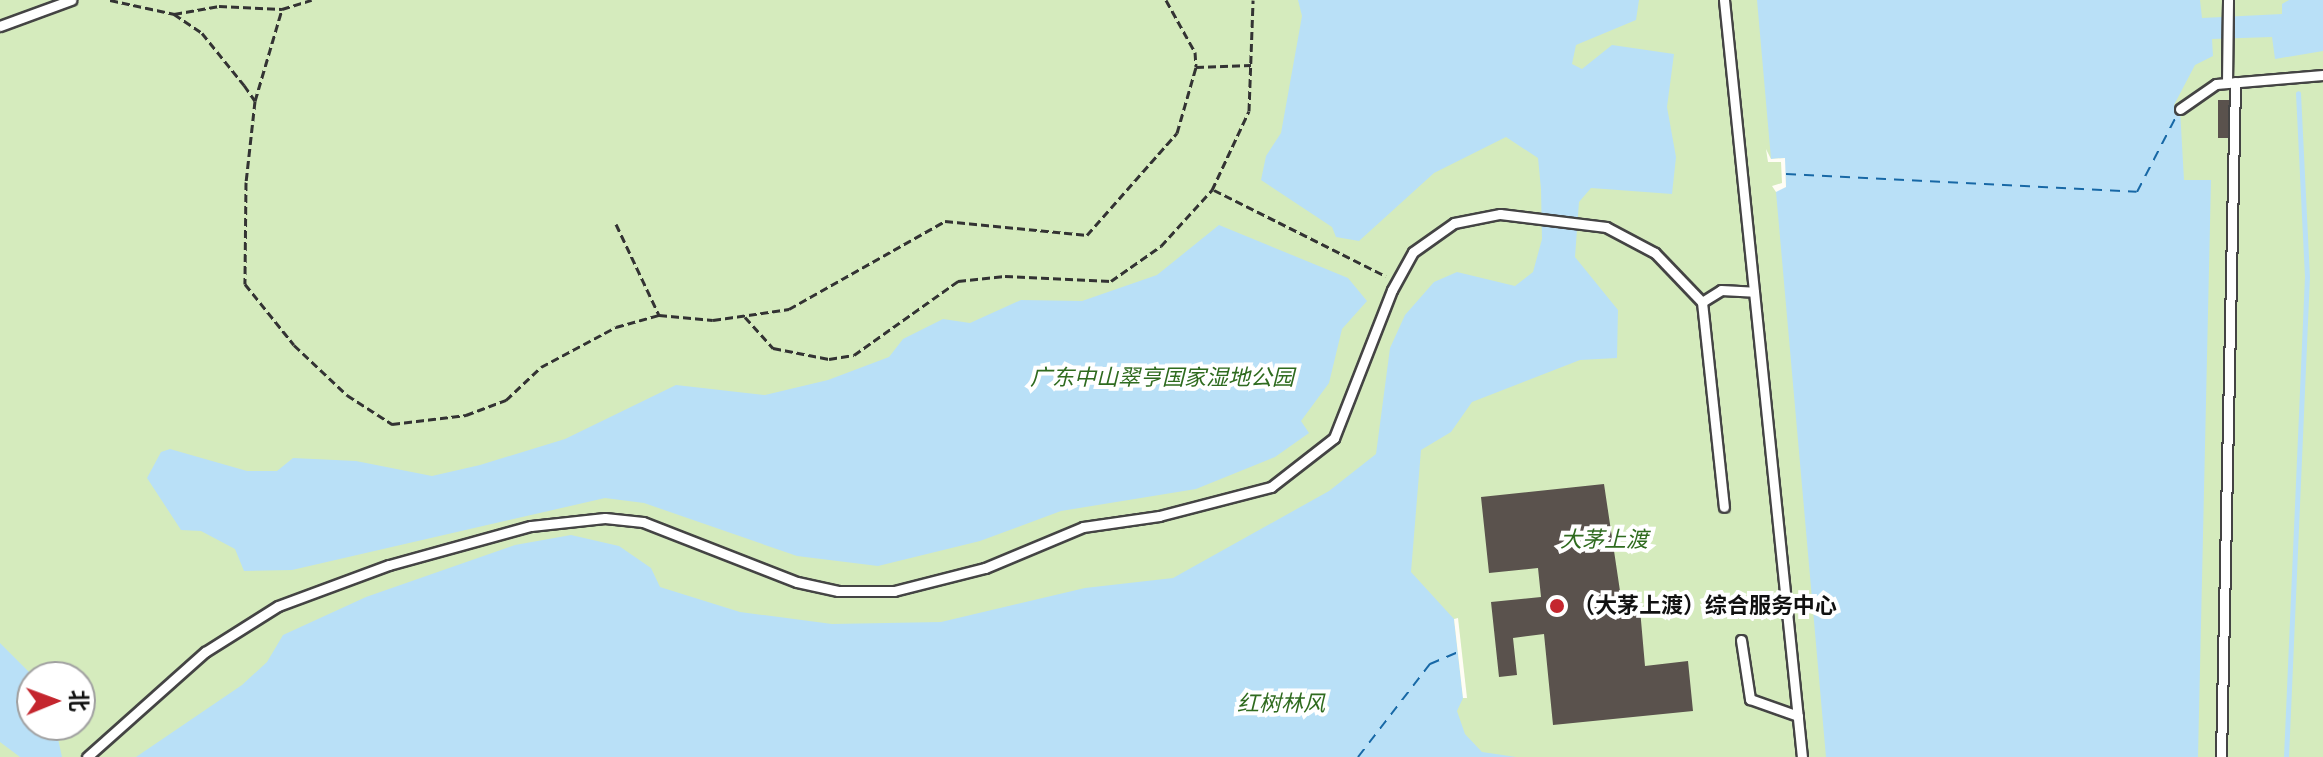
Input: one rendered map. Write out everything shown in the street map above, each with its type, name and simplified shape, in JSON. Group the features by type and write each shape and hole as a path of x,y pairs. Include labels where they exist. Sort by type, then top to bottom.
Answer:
{"lane":[{"path":"0,26 71,0"},
{"path":"1724,0 1745,172 1754,292 1802,757"},
{"path":"2221,757 2231,83 2228,0"},
{"path":"2180,109 2216,84 2323,75"},
{"path":"87,757 205,652 278,606 389,565 531,526 605,518 643,522 797,582 838,591 894,591 985,568 1083,527 1159,516 1271,487 1334,438 1396,282 1413,252 1454,223 1500,214 1606,227 1655,253 1702,302 1724,507"},
{"path":"1702,302 1721,290 1754,292"},
{"path":"1741,640 1750,699 1798,716"}],"path":[{"path":"110,0 174,14 202,33 255,101"},
{"path":"174,14 219,6 282,9 312,0"},
{"path":"282,9 255,101 246,182 245,284 294,345 347,395 392,424 466,415 506,400 541,367 616,327 659,315 713,320 789,309 945,221 1087,235 1177,133 1196,67 1195,52 1166,0"},
{"path":"744,316 773,348 829,359 854,355 958,281 1005,276 1111,281 1161,246 1212,190 1249,111 1253,0"},
{"path":"1196,67 1251,65"},
{"path":"1212,190 1396,282"},
{"path":"616,224 659,315"}],"green space":[{"name":"广东中山翠亨国家湿地公园","path":"0,0 2323,0 2323,757 0,757"}],"water":[{"path":"1298,0 1639,0 1636,20 1576,45 1572,64 1582,69 1612,45 1674,54 1667,107 1676,157 1672,194 1591,188 1579,202 1575,257 1618,310 1617,358 1580,360 1472,402 1451,432 1421,450 1411,572 1454,619 1463,698 1457,711 1465,734 1482,752 1516,757 136,757 242,685 267,662 283,635 366,597 515,545 571,535 619,546 651,568 660,587 740,612 832,624 941,622 1085,588 1173,578 1329,491 1376,454 1390,348 1405,315 1434,282 1457,272 1515,286 1533,272 1542,239 1541,189 1538,158 1506,137 1434,173 1359,241 1336,237 1332,227 1261,180 1266,156 1281,133 1302,16"},
{"path":"1757,0 2200,0 2202,18 2282,14 2282,4 2289,0 2323,0 2323,51 2275,59 2272,37 2212,39 2213,56 2195,65 2174,105 2180,109 2184,180 2211,180 2198,757 1826,757 1776,192 1776,187 1786,186 1784,158 1771,159"},
{"path":"1219,225 1348,278 1367,301 1342,329 1329,383 1301,421 1309,433 1275,457 1196,489 1061,511 980,541 878,566 797,556 644,503 605,498 292,570 244,571 235,549 201,531 181,530 147,478 161,452 170,449 247,471 277,471 293,458 356,461 432,476 480,465 565,439 676,385 765,395 828,380 889,357 903,339 943,319 970,323 1021,300 1082,301 1157,275"},
{"path":"0,643 18,661 16,741 58,741 62,757 20,757 0,742"}],"pier":[{"path":"1766,149 1771,159 1785,158 1786,187 1776,192 1772,186 1782,183 1781,162 1768,162"},
{"path":"1458,618 1467,698 1463,698 1454,619"}],"building":[{"path":"2218,100 2232,100 2232,138 2218,138"},
{"name":"（大茅上渡）综合服务中心","path":"1604,484 1623,611 1640,609 1645,666 1688,661 1693,711 1553,725 1544,634 1513,638 1517,675 1499,677 1491,602 1541,597 1538,568 1489,573 1481,497"}],"waterway":[{"path":"2286,757 2307,277 2298,93"}],"ferry route":[{"path":"1786,174 2137,192 2178,113"},
{"path":"1358,757 1430,664 1458,652"}],"place":[{"name":"（大茅上渡）综合服务中心","path":"1557,606"}],"park label":[{"name":"大茅上渡","path":"1604,540"},
{"name":"红树林风","path":"1281,704"}]}
